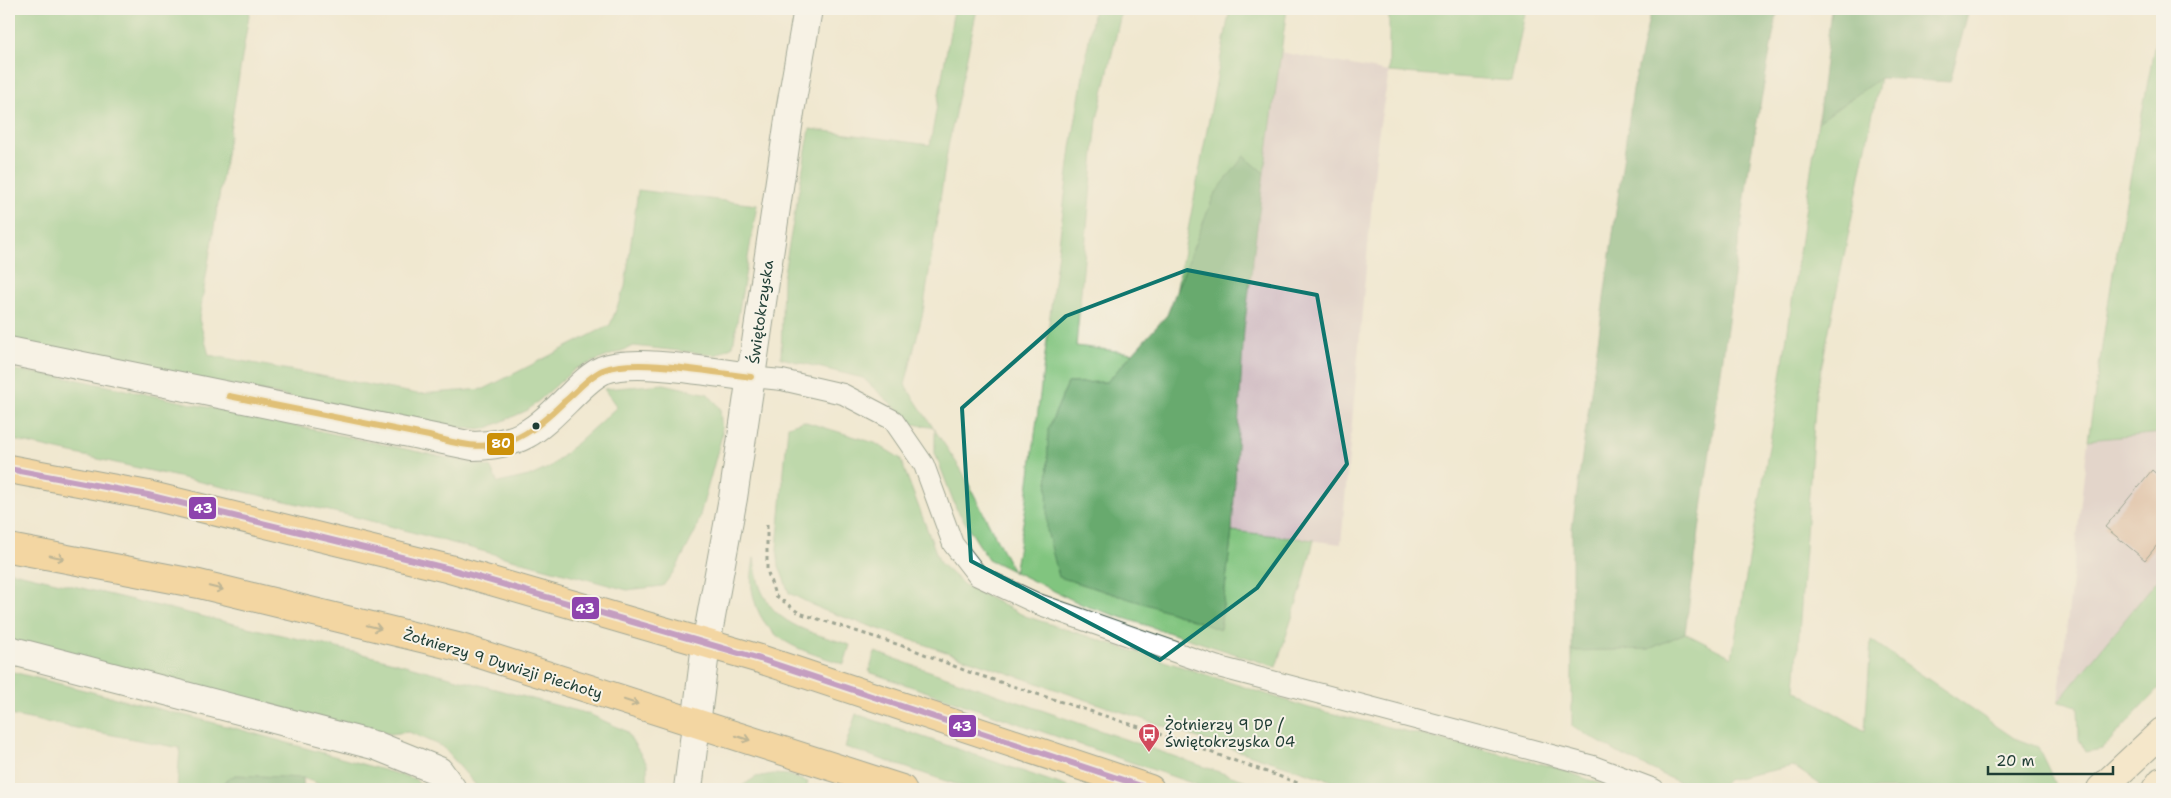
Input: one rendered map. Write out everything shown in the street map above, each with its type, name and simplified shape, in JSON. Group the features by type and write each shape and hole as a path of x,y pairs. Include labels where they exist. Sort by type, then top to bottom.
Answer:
{"highway":[{"path":"9,469 148,495 450,569 851,688 1150,789"},
{"name":"Żołnierzy 9 Dywizji Piechoty","path":"9,548 199,584 458,647 902,789"}],"street":[{"name":"Świętokrzyska","path":"697,723 706,644 733,498 791,106 808,9"},
{"path":"9,351 473,446 498,446 523,437 540,426 586,382 603,370 625,365 650,365 751,377"},
{"path":"9,650 377,746 439,771 452,789"},
{"path":"688,789 697,723"},
{"path":"2101,789 2162,732"},
{"path":"2156,789 2162,781"}],"lane":[{"path":"751,377 782,380 843,394 893,420 924,464 953,544 978,576 1038,604 1215,666 1594,766 1654,789"}],"path":[{"path":"767,523 766,570 776,595 799,613 909,648 969,672 1139,727 1315,789"}],"highlighted area":[{"path":"1187,270 1317,295 1347,464 1257,588 1160,660 971,561 962,408 1066,316"}],"shaded area":[{"path":"1280,52 1389,72 1378,135 1341,544 1232,531 1244,329"},
{"path":"2162,433 2162,574 2058,702 2088,440"}],"green space":[{"path":"9,9 250,9 199,319 209,355 418,394 484,389 610,325 625,287 638,190 757,205 733,346 716,355 634,346 575,369 528,410 485,429 436,426 9,341"},
{"path":"954,9 977,9 948,147 923,312 905,385 933,428 913,424 863,378 781,358 783,278 810,129 930,145"},
{"path":"1094,9 1122,9 1097,120 1076,346 1133,353 1107,382 1068,383 1048,430 1171,612 1220,629 1232,531 1314,540 1301,590 1276,667 1083,605 1014,572 1026,506 1071,148"},
{"path":"1230,9 1287,9 1264,173 1244,156 1176,293"},
{"path":"1389,9 1526,9 1511,81 1389,72"},
{"path":"1651,9 1778,9 1751,154 1685,633 1649,649 1572,651 1572,528 1633,89"},
{"path":"1831,9 1969,9 1950,82 1880,78 1818,122"},
{"path":"2158,26 2162,27 2162,433 2088,440 2113,273"},
{"path":"1880,78 1816,394 1795,690 1865,731 1871,640 2014,738 2038,747 2058,789 1819,789 1821,785 1793,766 1727,780 1717,789 1693,789 1618,753 1572,726 1572,651 1649,649 1685,633 1732,657 1780,384 1818,122"},
{"path":"1244,156 1264,173 1244,329 1232,531 1220,630 1171,612 1059,577 1047,531 1048,430 1068,383 1107,382 1167,315 1214,195"},
{"path":"9,369 79,380 490,467 498,483 533,475 550,467 617,407 604,389 664,384 708,394 720,408 722,435 696,530 677,567 663,586 627,590 352,516 9,439"},
{"path":"803,421 875,443 900,458 940,563 964,585 1025,616 1309,708 1555,767 1614,789 1358,789 1210,742 823,610 789,593 779,566 777,549 788,426"},
{"path":"935,430 962,471 1013,571 988,559 956,508 935,453"},
{"path":"754,558 761,590 773,609 792,624 815,634 850,645 844,664 798,648 773,632 756,607 751,577"},
{"path":"9,571 371,656 589,714 626,731 647,764 648,789 479,789 443,747 409,732 390,734 53,656 9,644"},
{"path":"2162,574 2162,685 2102,749 2086,752 2079,739 2078,706 2058,702"},
{"path":"875,652 1272,789 1209,789 869,672"},
{"path":"9,671 238,729 415,779 424,789 332,789 303,778 235,775 213,789 177,789 180,748 9,715"},
{"path":"856,714 1074,789 970,789 845,747"},
{"path":"773,774 788,775 808,782 806,789 737,789 756,777"},
{"path":"235,775 303,778 304,789 213,789"}],"building":[{"path":"2152,470 2162,479 2162,539 2145,560 2105,527"}],"transit line":[{"name":"80","path":"229,396 451,442 488,446 518,438 548,417 588,380 603,370 617,366 654,365 751,377"},
{"name":"43","path":"9,469 148,495 450,569 760,659 1150,789"}],"place":[{"name":"Żołnierzy 9 DP / Świętokrzyska 04","path":"1149,753"}]}
